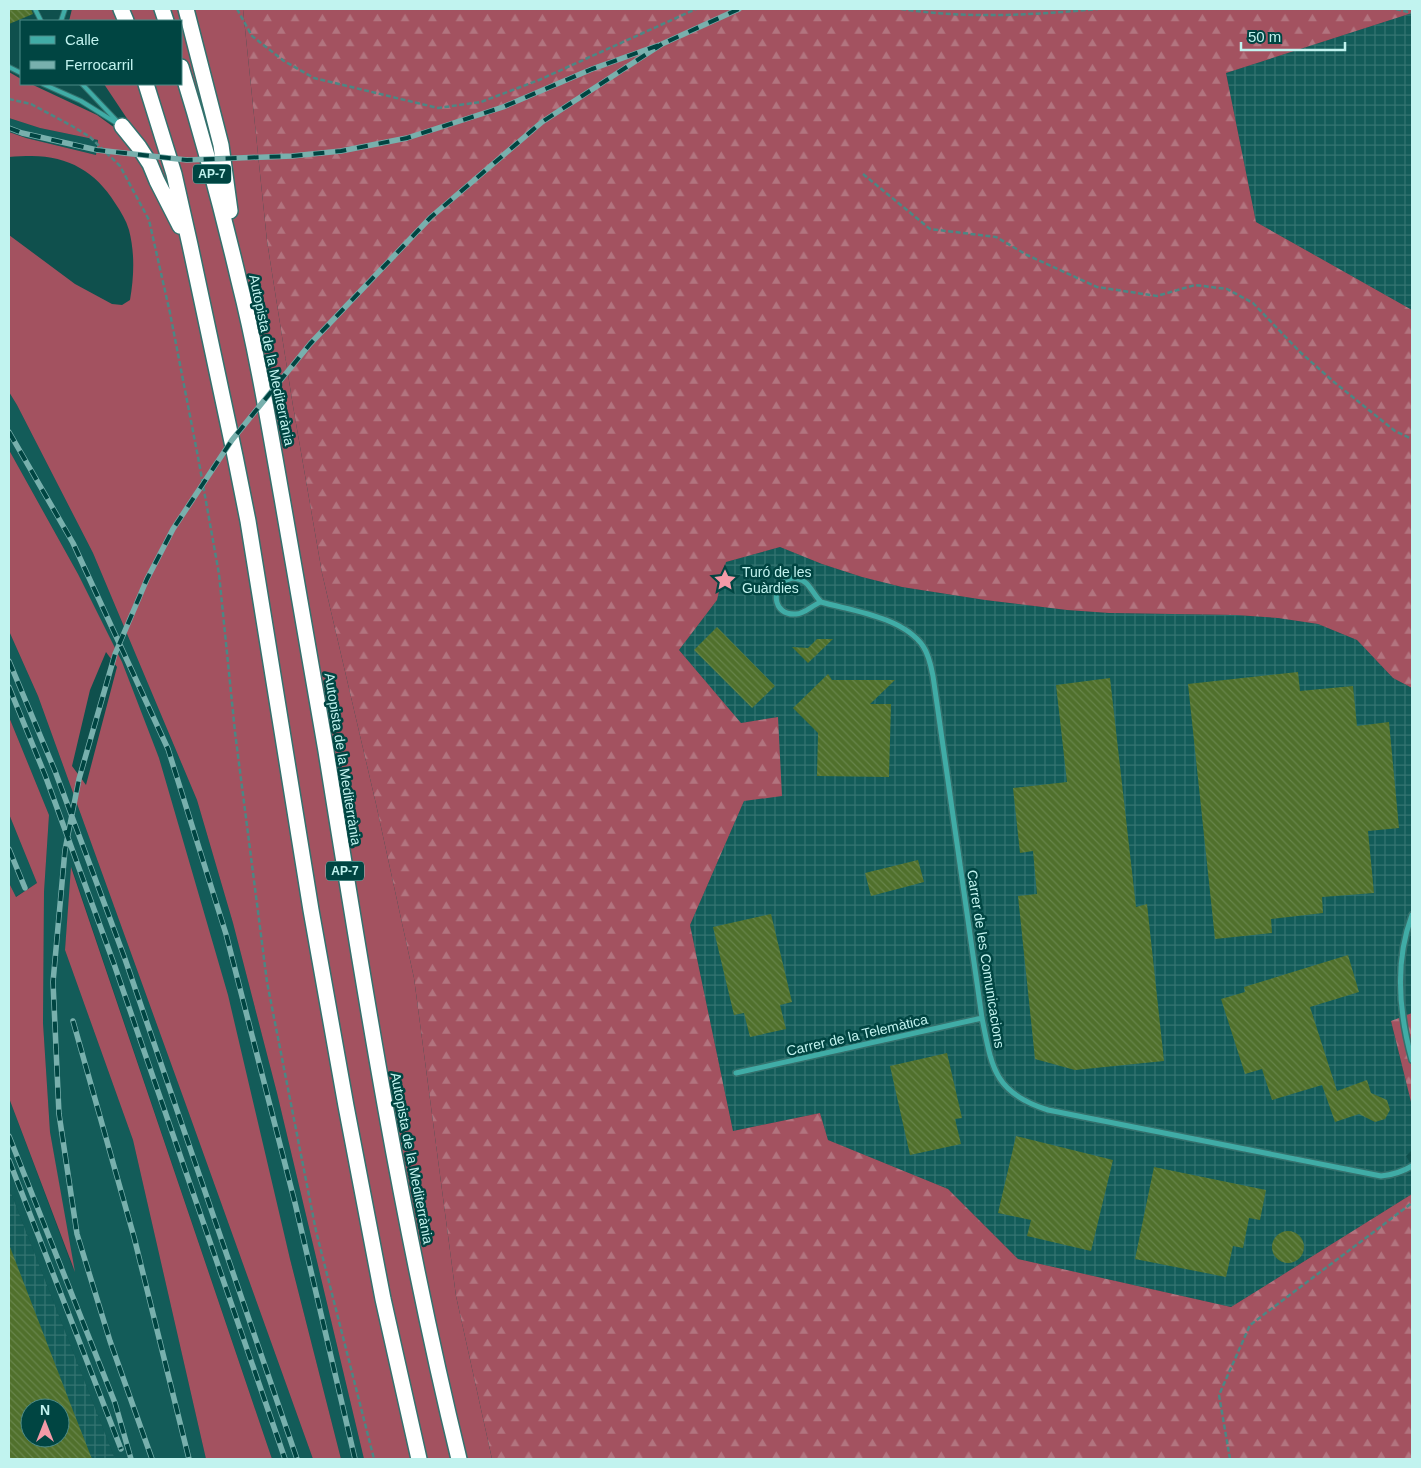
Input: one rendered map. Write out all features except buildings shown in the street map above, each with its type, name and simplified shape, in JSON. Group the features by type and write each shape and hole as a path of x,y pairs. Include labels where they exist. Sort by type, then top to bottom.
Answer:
{"highway":[{"path":"186,9 221,145 240,282"},
{"name":"Autopista de la Mediterrània","path":"182,70 195,112 240,282 268,420 300,597 362,973 399,1182 440,1380 459,1459"},
{"name":"AP-7","path":"146,85 174,174 248,521 328,1008 383,1299 420,1459"},
{"path":"122,126 150,164 190,245"}],"street":[{"path":"792,578 798,578 808,584 814,596 821,602 812,605 800,613 787,613 778,605 776,592 782,583 792,578"},
{"name":"Carrer de les Comunicacions","path":"821,602 892,622 905,628 915,636 924,648 930,661 934,676 982,1018 995,1073 1012,1092 1036,1106 1058,1112 1381,1176 1403,1172 1412,1166"},
{"path":"1412,915 1404,944 1400,980 1402,1018 1412,1060"},
{"name":"Carrer de la Telemàtica","path":"736,1073 982,1018"}],"lane":[{"path":"9,67 20,73"},
{"path":"45,85 80,101 122,126"},
{"path":"83,85 122,126"}],"path":[{"path":"237,9 252,36 284,61 314,78 438,108 481,102 539,80 696,9"},
{"path":"901,9 928,13 995,16 1098,9"},
{"path":"1396,9 1412,14"},
{"path":"9,99 31,104 90,137 120,166 149,220 170,313 219,574 234,732 267,982 316,1231 374,1459"},
{"path":"864,174 930,229 996,237 1027,255 1097,287 1157,296 1195,285 1227,289 1253,303 1300,352 1334,382 1395,432 1412,439"},
{"path":"1230,1459 1220,1395 1250,1325 1412,1203"}],"shaded area":[{"path":"1412,13 1412,310 1256,222 1226,73"},
{"path":"9,118 40,128 98,140 96,155 9,132"},
{"path":"9,392 93,553 197,800 233,923 277,1093 364,1459 341,1459 159,758 78,574 9,450"},
{"path":"780,547 822,564 862,577 902,587 985,600 1067,610 1109,613 1236,615 1278,618 1318,624 1357,640 1393,678 1412,688 1412,1013 1391,1022 1412,1106 1412,1150 1406,1156 1412,1166 1412,1194 1231,1307 1018,1259 948,1189 828,1140 820,1113 733,1131 690,925 778,717 741,723 679,650 717,600 726,562"},
{"path":"9,631 38,696 313,1459 272,1459 72,868 65,950 133,1140 206,1459 115,1459 9,1188 9,1098 73,1269 50,1132 43,1023 44,892 49,815 9,717"},
{"path":"9,814 37,883 15,897 9,883"},
{"path":"9,1188 115,1459 9,1459"}],"green space":[{"path":"72,9 243,9 267,241 293,406 322,573 414,978 456,1296 492,1459 364,1459 277,1093 233,923 197,800 93,553 9,392 9,235 75,284 112,304 122,305 130,300 133,265 131,239 125,219 107,192 90,175 80,168 57,159 32,156 9,157 9,132 96,155 98,140 40,128 9,118 9,72 20,78 20,85 33,85 97,115 126,136 134,129 105,85 182,85 182,20 69,20"},
{"path":"243,9 1412,9 1412,13 1226,73 1256,222 1412,310 1412,688 1393,678 1357,640 1318,624 1278,618 1236,615 1109,613 1067,610 985,600 902,587 862,577 822,564 780,547 726,562 717,600 679,650 741,723 778,717 782,796 744,801 690,925 733,1131 820,1113 828,1140 948,1189 1018,1259 1231,1307 1412,1194 1412,1459 492,1459 456,1296 414,978 322,573 293,406 267,241"},
{"path":"9,450 78,574 122,662 159,758 228,995 290,1259 341,1459 313,1459 38,696 9,631","holes":["106,652 117,667 86,785 72,766 90,690"]},
{"path":"9,717 49,815 44,892 43,1023 50,1132 75,1272 9,1098 9,883 16,897 37,883 9,814"},
{"path":"71,867 272,1459 206,1459 133,1140 65,950"},
{"path":"1412,1013 1412,1106 1391,1021"}],"railway":[{"path":"9,128 22,133 97,150 187,160 292,156 341,151 407,138 503,107 592,69 662,44 739,9"},
{"path":"152,1459 110,1341 77,1234 59,1114 53,982 65,850 79,779 115,654 147,579 173,529 232,440 310,344 431,217 542,122 662,44"},
{"path":"9,432 73,543 168,749 226,934 295,1203 355,1459"},
{"path":"9,661 55,771 125,959 297,1459"},
{"path":"9,687 45,775 114,964 285,1459"},
{"path":"9,849 25,888"},
{"path":"73,1021 134,1237 189,1459"},
{"path":"9,1136 115,1403 131,1459"},
{"path":"9,1160 121,1449"}],"place":[{"name":"Turó de les Guàrdies","path":"725,580"}]}
